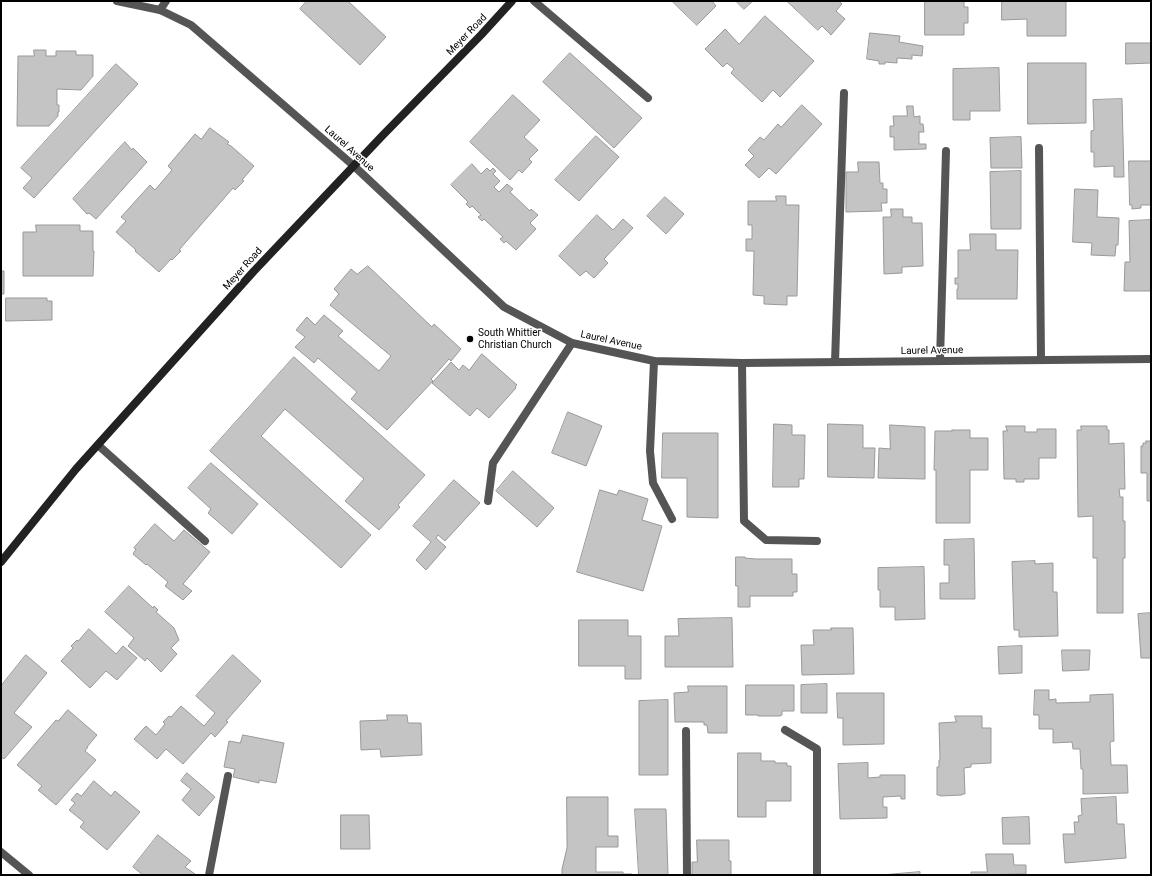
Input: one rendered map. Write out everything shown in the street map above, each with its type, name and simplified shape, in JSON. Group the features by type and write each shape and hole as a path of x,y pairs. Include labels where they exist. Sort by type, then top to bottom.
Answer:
{"main road":[{"name":"Meyer Road","path":"1,562 76,469 254,271 482,35 512,1"}],"street":[{"name":"Laurel Avenue","path":"117,1 160,10 191,25 354,166 504,307 572,343 654,361 742,363 1151,359"},
{"path":"160,10 166,1"},
{"path":"534,1 648,98"},
{"path":"835,362 844,93"},
{"path":"1038,148 1041,360"},
{"path":"940,360 946,151"},
{"path":"488,501 492,463 572,343"},
{"path":"654,361 650,451 653,483 672,519"},
{"path":"742,363 744,521 766,540 817,542"},
{"path":"98,444 205,541"},
{"path":"785,730 817,749 817,875"},
{"path":"686,731 687,875"},
{"path":"209,875 228,776"},
{"path":"1,852 29,875"}],"building":[{"path":"307,1 348,1 386,37 360,65 300,9"},
{"path":"672,1 712,1 716,6 697,25"},
{"path":"736,1 753,1 744,9"},
{"path":"787,1 839,1 842,4 836,11 845,19 831,35 822,26 818,30"},
{"path":"925,1 964,1 964,7 968,7 968,23 964,23 964,35 925,35"},
{"path":"1002,1 1066,1 1066,36 1027,36 1027,19 1002,20"},
{"path":"765,16 814,61 780,97 773,90 762,102 731,73 734,69 727,63 723,67 705,49 725,29 739,44"},
{"path":"870,33 900,36 899,42 923,46 922,56 912,55 912,59 897,58 897,63 885,62 885,64 879,64 879,61 867,59"},
{"path":"1126,43 1151,43 1151,63 1126,64"},
{"path":"34,50 46,50 46,56 56,56 56,51 76,51 76,55 93,55 93,76 81,90 57,89 57,105 59,105 59,112 58,116 49,126 17,126 18,56 34,56"},
{"path":"570,53 642,118 614,148 543,82"},
{"path":"1028,63 1086,63 1086,123 1028,124"},
{"path":"116,64 138,84 34,198 23,188 32,178 21,168"},
{"path":"999,68 1000,111 970,111 970,120 953,120 953,69"},
{"path":"513,95 540,120 524,137 538,150 529,159 532,162 522,173 519,170 510,180 470,142"},
{"path":"1122,99 1124,177 1114,177 1114,166 1094,167 1094,152 1091,152 1091,131 1094,130 1093,100"},
{"path":"802,105 822,124 776,174 769,168 759,178 745,165 754,156 748,150 760,137 764,140 778,124 781,127"},
{"path":"907,106 913,106 914,117 920,116 920,124 923,124 924,132 919,132 919,144 926,144 926,149 894,150 894,137 890,137 890,126 894,126 893,116 907,116"},
{"path":"210,128 229,142 227,144 254,166 242,180 244,181 235,190 233,188 179,250 181,251 159,272 116,232 126,221 121,217 150,185 155,190 172,170 168,166 195,134 201,139"},
{"path":"596,136 619,157 579,201 555,180"},
{"path":"1021,137 1022,168 991,168 990,138"},
{"path":"125,142 132,150 133,148 147,162 96,219 89,213 87,214 73,199"},
{"path":"1129,161 1151,161 1151,205 1141,205 1141,208 1132,209 1132,205 1130,205"},
{"path":"858,162 879,162 880,183 883,183 883,189 887,189 887,203 881,203 882,211 846,212 846,172 858,172"},
{"path":"472,164 481,174 487,168 490,171 493,168 496,171 493,174 500,181 494,187 499,192 507,184 513,189 510,192 530,211 531,209 538,215 530,223 536,229 516,250 506,241 504,243 500,239 503,237 484,219 482,221 478,217 481,215 472,206 470,208 466,204 468,202 451,185"},
{"path":"1021,171 1021,229 991,229 990,172"},
{"path":"1075,189 1098,190 1097,217 1119,218 1118,245 1116,245 1115,256 1091,255 1092,243 1073,242"},
{"path":"776,196 786,196 786,205 799,205 797,296 787,296 787,305 764,304 764,296 753,295 754,251 746,251 746,239 752,239 752,225 748,225 748,201 776,201"},
{"path":"665,197 684,214 666,234 647,216"},
{"path":"891,209 903,209 903,217 912,217 912,223 922,223 923,266 902,267 902,273 884,274 883,217 891,217"},
{"path":"597,215 613,230 623,219 633,228 604,259 608,263 594,278 586,271 580,276 559,256"},
{"path":"1151,220 1151,291 1124,291 1125,262 1130,262 1129,221"},
{"path":"36,225 80,225 80,231 93,231 93,276 23,276 23,232 36,232"},
{"path":"970,234 996,234 996,250 1018,250 1017,299 957,299 958,284 955,284 955,278 958,278 958,250 970,250"},
{"path":"368,266 432,327 434,324 461,349 451,361 449,359 431,379 433,381 387,430 351,399 357,392 318,358 314,363 295,347 305,337 296,330 307,317 315,325 324,315 343,331 338,336 379,371 391,356 330,305 339,294 334,289 351,269 357,274"},
{"path":"1,271 4,271 4,294 1,294"},
{"path":"6,298 47,298 47,301 52,301 52,320 6,321"},
{"path":"482,354 517,385 489,418 477,408 470,416 432,383 451,362 459,370 463,365 469,370"},
{"path":"294,357 425,475 398,505 400,507 379,530 345,501 364,479 285,409 261,436 371,535 341,568 210,451"},
{"path":"568,412 602,426 586,466 552,453"},
{"path":"774,424 792,425 792,435 805,435 804,479 799,479 799,487 773,487"},
{"path":"828,424 863,425 863,448 875,448 874,478 828,477"},
{"path":"890,425 925,427 925,479 878,478 879,448 890,449"},
{"path":"1006,426 1025,426 1025,432 1037,432 1037,429 1056,429 1056,458 1039,458 1039,479 1024,479 1024,482 1016,482 1016,479 1004,479 1003,431 1007,431"},
{"path":"1081,426 1107,426 1107,430 1109,430 1109,444 1124,443 1125,489 1119,489 1120,497 1123,497 1123,521 1125,521 1123,613 1097,613 1097,558 1093,558 1093,516 1078,517 1077,430 1081,430"},
{"path":"970,430 970,438 988,438 988,470 970,470 970,523 936,523 936,470 934,470 935,431"},
{"path":"663,433 718,433 718,518 687,517 687,478 662,478"},
{"path":"1146,441 1151,441 1151,501 1147,501 1147,473 1141,473 1141,446 1143,446 1143,443 1146,443"},
{"path":"211,463 258,504 232,534 208,513 211,509 188,488"},
{"path":"513,471 554,508 537,527 496,491"},
{"path":"454,480 480,503 445,541 438,535 436,538 446,547 426,570 416,560 431,542 413,526"},
{"path":"600,490 617,495 619,490 648,499 642,520 662,526 643,591 577,572"},
{"path":"155,524 174,541 184,530 210,552 183,584 192,591 183,600 165,586 168,582 133,554 136,549 134,548"},
{"path":"974,539 975,599 940,599 940,583 949,583 949,565 944,565 944,540"},
{"path":"736,557 756,559 792,559 792,574 797,574 797,592 793,592 793,596 750,596 750,607 738,607"},
{"path":"1035,561 1035,564 1053,563 1053,592 1057,592 1058,636 1019,637 1019,630 1014,630 1012,562"},
{"path":"924,567 925,619 895,620 895,607 880,607 878,568"},
{"path":"129,586 153,608 154,606 158,610 156,612 174,628 179,640 171,648 177,654 161,672 147,658 145,661 128,646 134,638 105,612"},
{"path":"1151,613 1151,658 1141,658 1138,614"},
{"path":"732,618 733,667 665,667 665,636 679,636 678,619"},
{"path":"579,620 628,620 628,636 641,636 641,679 625,679 625,666 579,666"},
{"path":"831,628 853,628 854,674 802,675 801,645 814,645 813,630 831,630"},
{"path":"89,629 116,654 123,646 137,658 117,680 106,671 90,688 61,661 73,648 71,646"},
{"path":"1022,646 1022,673 999,674 998,647"},
{"path":"1062,650 1090,650 1089,670 1063,671"},
{"path":"26,655 47,673 14,713 32,727 4,759 1,757 1,686"},
{"path":"233,655 261,681 226,721 228,722 215,737 211,733 183,764 166,749 157,759 134,739 146,726 156,735 165,724 163,722 169,716 171,717 181,706 204,726 215,713 196,696"},
{"path":"827,684 827,713 801,713 801,685"},
{"path":"746,685 794,685 794,711 782,711 782,715 780,716 746,715"},
{"path":"688,686 727,686 727,733 708,733 707,725 704,725 704,722 675,722 674,693 688,692"},
{"path":"1035,690 1049,690 1049,700 1056,699 1056,703 1090,702 1090,695 1113,694 1114,741 1110,742 1111,765 1127,765 1128,793 1083,794 1083,769 1081,769 1080,749 1073,749 1072,742 1053,743 1053,729 1039,729 1039,715 1034,715"},
{"path":"837,693 884,693 884,744 843,745 843,718 838,718"},
{"path":"668,700 668,775 639,775 639,701"},
{"path":"68,710 97,735 85,751 96,760 56,805 38,790 42,786 17,765 56,720 58,721"},
{"path":"387,715 407,715 408,723 421,723 422,755 381,757 380,749 361,750 360,721 387,720"},
{"path":"955,716 982,716 982,728 991,728 991,763 971,764 971,767 964,768 965,794 940,796 937,795 937,767 939,767 940,760 939,723 956,722"},
{"path":"243,735 284,743 276,783 259,780 259,783 233,777 235,769 224,767 229,741 240,743"},
{"path":"738,753 761,753 761,761 787,763 787,766 791,766 791,801 766,801 766,817 738,817"},
{"path":"868,763 868,778 880,777 880,775 905,775 905,799 901,799 901,796 883,797 883,807 887,807 887,818 840,819 838,764"},
{"path":"187,773 215,797 199,816 182,800 191,789 181,781"},
{"path":"94,781 111,796 115,791 140,812 107,850 80,827 84,822 69,810 75,803 71,800 77,793 81,796"},
{"path":"567,797 608,797 608,836 618,836 618,847 596,847 596,872 623,872 623,874 632,875 562,875 567,848"},
{"path":"1116,797 1117,824 1124,824 1126,858 1065,863 1063,834 1075,834 1074,822 1079,822 1078,816 1082,815 1081,799"},
{"path":"635,809 666,809 668,875 639,875"},
{"path":"341,815 369,815 370,849 341,849"},
{"path":"1029,817 1030,844 1003,844 1002,818"},
{"path":"158,835 191,861 185,867 195,874 194,875 143,875 133,867"},
{"path":"697,840 729,840 731,875 692,875 692,862 697,862"},
{"path":"986,854 1013,854 1014,865 1026,865 1026,874 971,875 971,872 987,872"},
{"path":"920,872 920,875 882,875"}],"place":[{"name":"South Whittier Christian Church","path":"470,339"}]}
